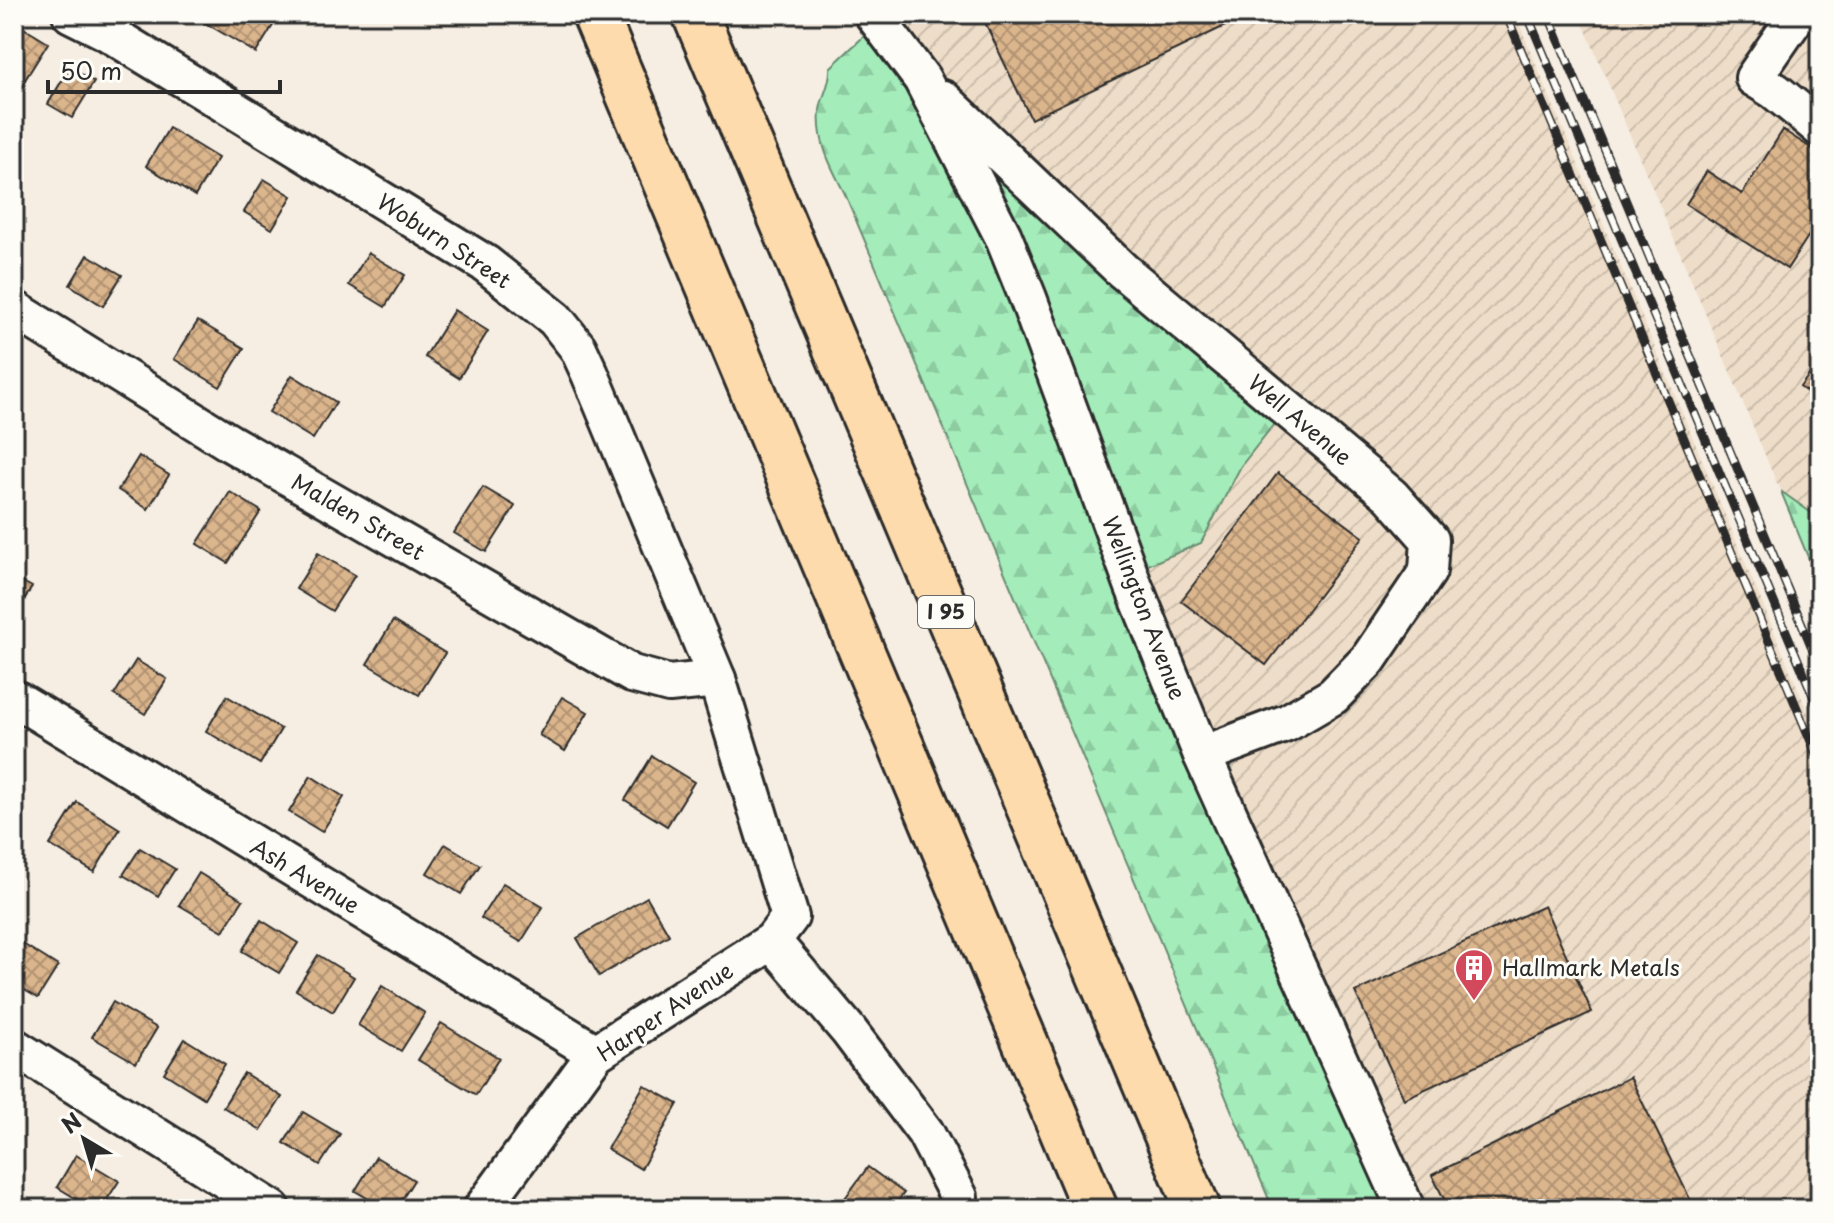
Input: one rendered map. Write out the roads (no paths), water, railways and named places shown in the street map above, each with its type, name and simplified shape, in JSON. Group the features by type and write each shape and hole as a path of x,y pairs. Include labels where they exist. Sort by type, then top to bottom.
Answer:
{"highway":[{"path":"595,14 1095,1209"},
{"name":"I 95","path":"695,14 1198,1209"}],"street":[{"name":"Woburn Street","path":"71,14 107,32 486,264 555,319 578,348 590,374 717,679"},
{"name":"Wellington Avenue","path":"873,14 922,79 1003,236 1134,587 1202,755 1406,1209"},
{"path":"1798,14 1754,78 1820,128"},
{"name":"Well Avenue","path":"922,79 1122,270 1391,496 1430,540 1428,571 1368,660 1333,696 1287,723 1202,755"},
{"name":"Malden Street","path":"14,309 230,443 632,674 669,684 717,679"},
{"path":"717,679 790,917 772,941 848,1030 925,1132 957,1203"},
{"name":"Ash Avenue","path":"14,698 596,1053"},
{"name":"Harper Avenue","path":"482,1209 596,1053 772,941"},
{"path":"14,1047 272,1209"}],"railway":[{"path":"1506,14 1820,763"},
{"path":"1527,14 1820,712"},
{"path":"1548,14 1820,667"}],"place":[{"name":"Hallmark Metals","path":"1474,1002"}]}
